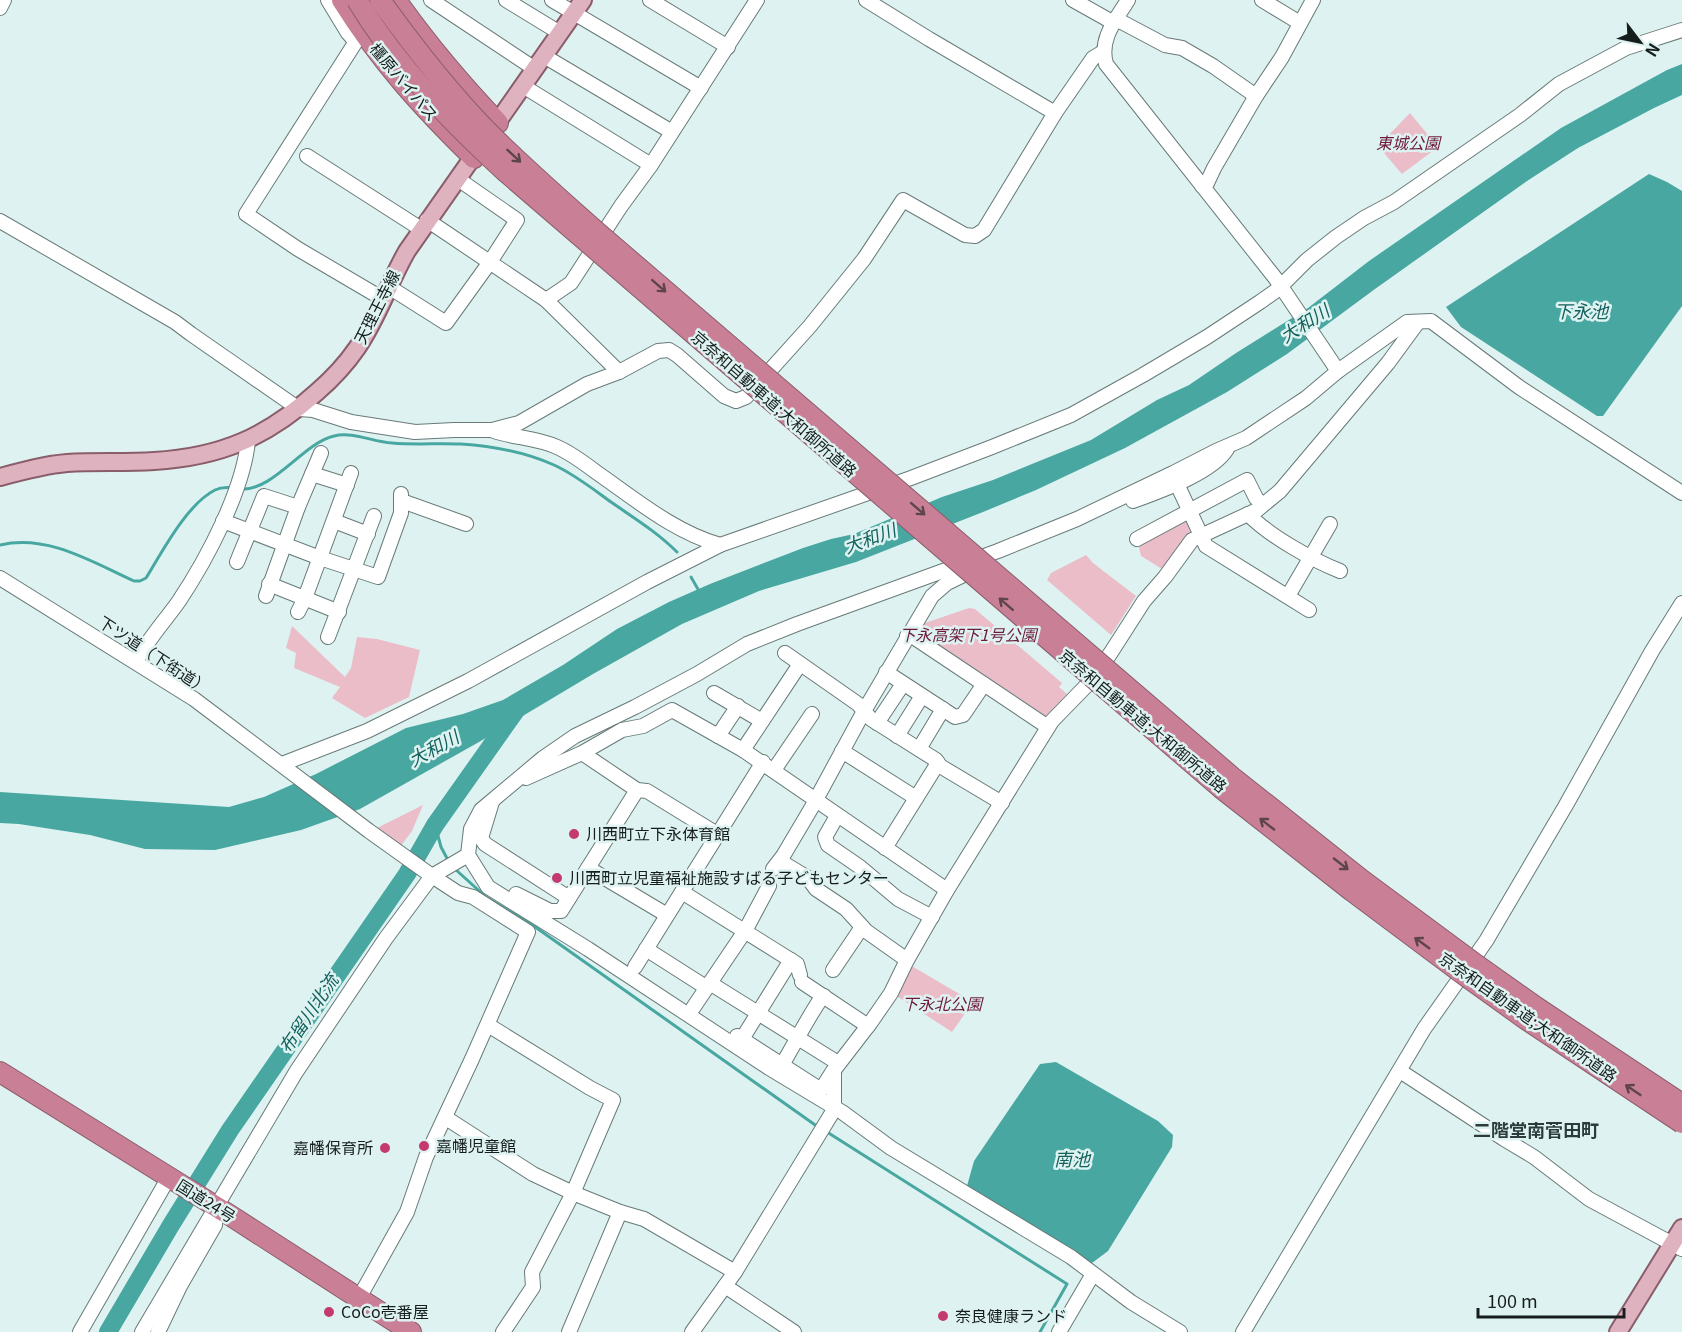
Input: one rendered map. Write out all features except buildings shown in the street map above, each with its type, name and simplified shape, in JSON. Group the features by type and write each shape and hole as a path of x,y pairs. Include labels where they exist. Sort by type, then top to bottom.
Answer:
{"highway":[{"name":"橿原バイパス","path":"342,0 358,36 429,114 474,158"},
{"name":"京奈和自動車道;大和御所道路","path":"357,0 385,42 406,68 478,147 507,174 1212,780 1352,891 1467,976 1682,1123"},
{"name":"京奈和自動車道;大和御所道路","path":"380,0 458,99 546,187 1232,777 1362,880 1483,969 1682,1104"},
{"path":"396,0 458,81 498,123"},
{"name":"国道24号","path":"0,1072 411,1332"}],"main road":[{"name":"天理王寺線","path":"0,477 31,468 67,463 182,459 211,453 248,441 298,409 332,379 356,350 374,321 395,271 424,224 474,158 579,7"},
{"path":"1618,1332 1677,1247 1682,1228"}],"street":[{"path":"0,8 4,0"},
{"path":"328,0 348,33 358,36 246,214 298,249 446,323 517,220 458,179"},
{"path":"431,0 539,62 672,132"},
{"path":"506,0 560,33"},
{"path":"552,0 579,7 701,88"},
{"path":"650,0 728,47"},
{"path":"546,300 571,283 621,206 651,165 757,0"},
{"path":"866,0 1055,113"},
{"path":"1073,0 1166,45 1182,48 1256,96"},
{"path":"1128,0 1106,37 1103,52 1106,64 1283,289 1336,368"},
{"path":"1262,0 1300,23"},
{"path":"1202,186 1207,183 1313,0"},
{"path":"284,766 367,731 468,681 647,582 720,545 911,478 1071,415 1207,337 1283,289 1307,260 1336,237 1364,218 1394,202 1520,116 1559,84 1626,48 1682,30"},
{"path":"0,221 176,322 298,409 313,410 351,422 415,432 492,430 519,423 587,384 620,372 658,351 669,350 724,396 736,401 746,396 810,326 864,259 903,200 965,235 975,236 984,230 1055,113 1093,58 1103,52"},
{"path":"523,86 651,165"},
{"path":"307,156 490,262 546,300 620,372"},
{"path":"359,1299 407,1212 426,1157 446,1118 528,932 480,892 464,857 471,829 481,810 492,800 543,758 575,736 656,696 747,644 998,551 1077,519 1246,438 1306,398 1336,368 1407,322 1431,321 1519,387 1682,493"},
{"path":"820,1090 891,993 947,890 1048,727 1088,684 1144,601 1165,577 1191,540 1248,514 1280,491 1388,363 1418,322"},
{"path":"492,430 557,447 667,520 702,540 720,545"},
{"path":"136,662 208,554 235,490 247,455 248,441"},
{"path":"1107,504 1126,504 1177,484 1221,458 1230,445"},
{"path":"321,453 298,507 268,590 305,598 339,612"},
{"path":"298,612 349,479 312,474"},
{"path":"1137,539 1247,480 1262,505"},
{"path":"1177,484 1206,546 1309,610"},
{"path":"237,562 264,496 298,507"},
{"path":"223,521 320,558 378,577 401,513 401,497 466,524"},
{"path":"1248,514 1257,524 1340,571"},
{"path":"328,637 374,516"},
{"path":"334,521 368,534"},
{"path":"1288,596 1330,524"},
{"path":"907,960 862,927 846,909 816,889 808,878 776,865 816,800 886,672 932,596 947,583 987,565 998,551"},
{"name":"下ツ道（下街道）","path":"0,578 194,699 369,831 458,893 480,892"},
{"path":"1243,1332 1424,1029 1486,941 1566,805 1646,660 1682,603"},
{"path":"907,636 915,639 1048,727"},
{"path":"784,653 858,704 877,723 1002,803"},
{"path":"743,750 800,664"},
{"path":"886,672 955,717 963,715 984,684"},
{"path":"877,723 903,684"},
{"path":"714,693 762,721"},
{"path":"897,735 922,696"},
{"path":"718,735 738,706"},
{"path":"919,749 943,709"},
{"path":"515,780 529,777 582,753 622,730 643,726 672,710 768,766 837,816 947,890"},
{"path":"635,967 717,834 768,766 812,714"},
{"path":"842,751 916,798"},
{"path":"582,753 637,790 647,791 717,834"},
{"path":"885,848 938,763"},
{"path":"506,898 513,893 550,911 561,911 637,790"},
{"path":"492,800 481,838 485,844 569,898"},
{"path":"837,816 825,837 828,845 860,867 898,899 932,917"},
{"path":"142,1332 207,1220 213,1205 296,1072 429,874 447,868 464,857"},
{"path":"588,868 667,915"},
{"path":"693,1008 745,931 769,886"},
{"path":"480,892 506,898 826,1104 834,1103"},
{"path":"682,892 797,964 801,978 868,1026"},
{"path":"833,970 862,927"},
{"path":"646,949 704,986 713,985 797,1037 836,1067"},
{"path":"742,1039 791,960"},
{"path":"638,982 644,979 660,986 820,1090 891,1148 1071,1257 1131,1302 1180,1332"},
{"path":"782,1065 824,996"},
{"path":"488,1024 613,1100 573,1193 532,1272 533,1287 503,1332"},
{"path":"692,1332 735,1272 822,1129 834,1103 836,1067"},
{"path":"1400,1071 1534,1157 1589,1199 1677,1247"},
{"path":"446,1118 533,1174 573,1193 644,1219 735,1272"},
{"path":"80,1332 175,1181"},
{"path":"158,1332 180,1286 215,1225 213,1205"},
{"path":"569,1332 620,1212"},
{"path":"1059,1332 1093,1274"},
{"path":"725,1286 794,1332"}],"green space":[{"name":"東城公園","path":"1410,113 1438,147 1402,174 1378,146"},
{"path":"1186,518 1190,531 1162,569 1141,556 1138,543"},
{"path":"1086,555 1136,596 1111,635 1047,580 1051,573"},
{"name":"下永高架下1号公園","path":"969,608 975,609 1062,683 1059,687 1067,694 1046,716 917,632 922,624"},
{"path":"292,626 345,677 351,668 357,637 377,639 420,650 409,697 365,718 332,698 340,687 294,668 296,653 286,648"},
{"path":"423,805 412,831 400,847 375,829"},
{"name":"下永北公園","path":"910,965 973,1002 952,1032 895,995"}],"water":[{"name":"大和川","path":"1682,64 1682,95 1578,148 1527,181 1287,354 1227,392 1125,448 1036,490 856,562 759,591 682,624 360,809 301,830 215,850 145,849 90,835 0,823 0,792 229,807 264,797 316,774 406,728 463,714 503,700 563,665 617,629 710,584 803,548 854,534 942,497 993,480 1091,440 1157,400 1189,385 1308,308 1369,261 1561,128"},
{"name":"下永池","path":"1649,174 1682,191 1682,306 1603,416 1597,416 1461,327 1446,307"},
{"name":"南池","path":"1056,1062 1158,1121 1173,1135 1172,1147 1108,1251 1092,1263 967,1186 974,1161 1040,1064"}],"waterway":[{"path":"240,489 252,488 264,483 322,440 334,436 348,435 392,443 485,446 543,460 561,469 645,526 677,552"},
{"path":"0,545 35,543 52,547 86,558 134,581 140,581 146,578 176,529 195,506 215,490 234,488"},
{"path":"691,577 699,591"},
{"name":"布留川北流","path":"108,1332 230,1130 407,874 435,825 517,709"},
{"path":"435,825 441,847 449,862"},
{"path":"455,869 486,897 531,924 818,1127"},
{"path":"827,1132 1067,1284 1040,1332"}],"place":[{"name":"川西町立下永体育館","path":"574,834"},
{"name":"川西町立児童福祉施設すばる子どもセンター","path":"557,878"},
{"name":"嘉幡児童館","path":"424,1146"},
{"name":"嘉幡保育所","path":"385,1148"},
{"name":"CoCo壱番屋","path":"329,1312"},
{"name":"奈良健康ランド","path":"943,1316"}],"district":[{"name":"二階堂南菅田町","path":"1536,1131"}]}
